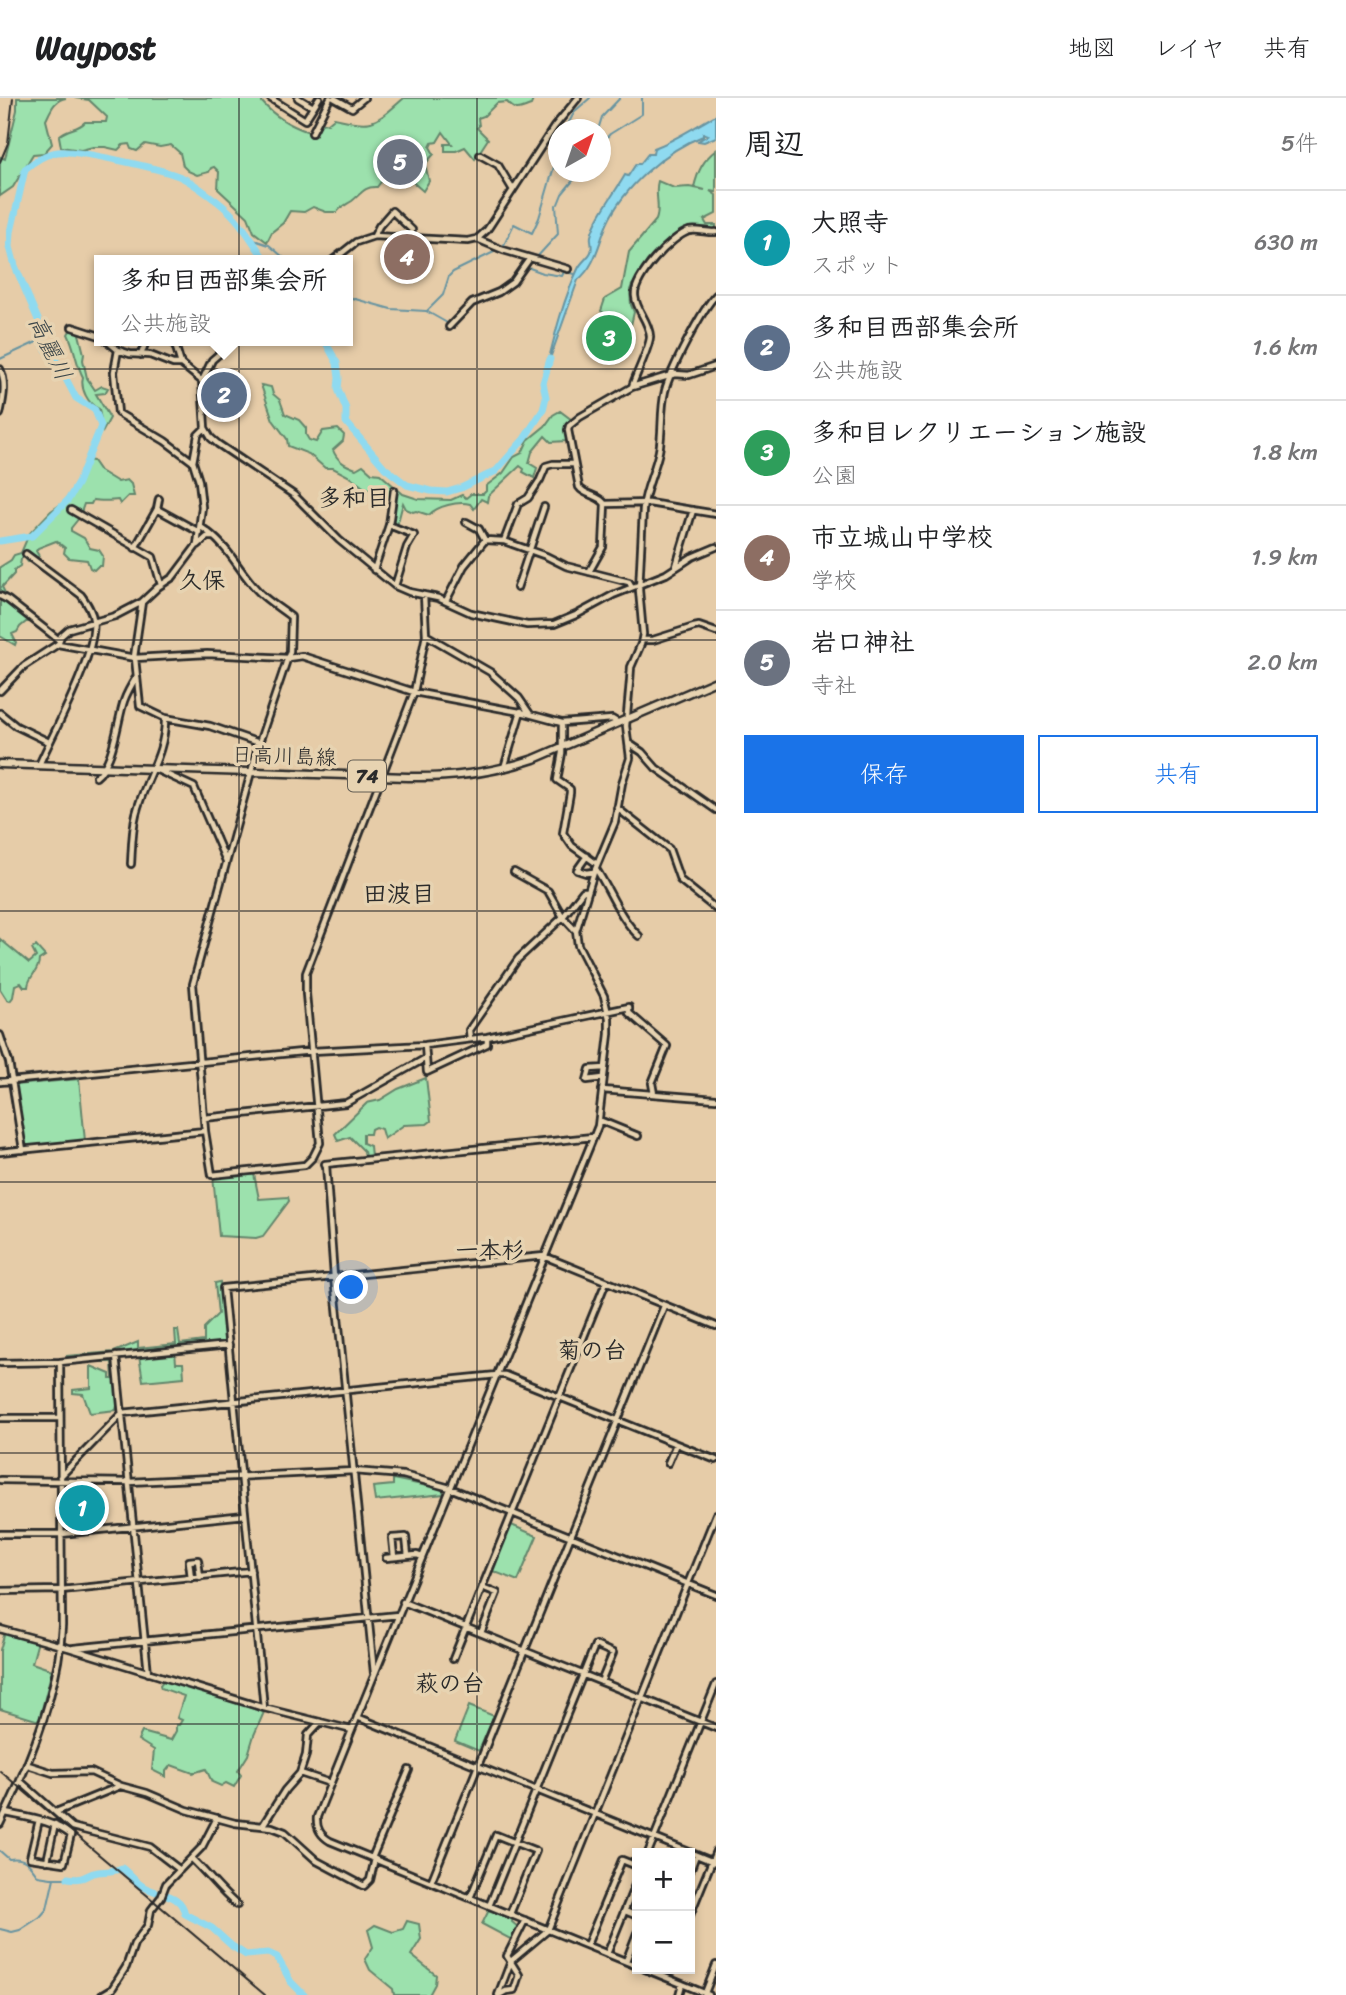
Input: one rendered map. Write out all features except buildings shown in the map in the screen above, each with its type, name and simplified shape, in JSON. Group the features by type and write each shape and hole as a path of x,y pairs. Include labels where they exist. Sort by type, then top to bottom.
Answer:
{"main road":[{"name":"日高川島線","path":"0,764 439,778 504,768 562,747 716,681"}],"street":[{"path":"270,98 304,121 319,98"},
{"path":"298,98 313,107"},
{"path":"312,133 332,98 352,108 364,98"},
{"path":"339,255 356,242 374,236 468,241 477,239 487,230 554,127 578,98"},
{"path":"480,155 498,165 513,190"},
{"path":"374,236 392,211 412,230 410,237"},
{"path":"632,387 650,341 647,322 636,299 637,287 659,253 678,236 695,230 716,232"},
{"path":"477,239 480,243 568,269"},
{"path":"449,327 467,306 513,282 530,258"},
{"path":"632,1964 330,1841 320,1833 317,1817 599,1120 609,1034 608,1010 604,996 578,945 576,931 595,868 611,834 630,758 626,726 631,667 642,640 640,584 643,503 659,454 664,393 703,311 716,295"},
{"path":"72,327 94,334"},
{"path":"113,346 118,350 150,355 181,365 202,381"},
{"path":"141,355 144,346"},
{"path":"175,346 181,365"},
{"path":"228,346 212,360 202,381 205,428 211,438 301,501 340,540 395,586 446,601 471,613 540,626 576,615 716,547"},
{"path":"118,350 114,372 118,413 193,463"},
{"path":"589,572 603,547 604,504 599,498 580,489 569,426 632,387 671,375 689,374 716,366"},
{"path":"0,369 4,394 0,414"},
{"path":"197,545 202,507 199,481 193,463 198,435 205,428"},
{"path":"185,456 196,446"},
{"path":"504,541 517,504 528,498 546,466 574,464"},
{"path":"374,570 389,524 394,490"},
{"path":"135,548 157,509 159,499"},
{"path":"604,504 643,503 716,514"},
{"path":"517,588 544,507"},
{"path":"157,509 213,537 232,555 261,594 291,617 288,658 259,743 193,984 205,1131 212,1175 301,1167 314,1158 320,1138 306,973 414,692 426,635 424,596"},
{"path":"71,510 153,557 161,585"},
{"path":"676,568 693,510"},
{"path":"466,522 479,529 485,540"},
{"path":"389,524 414,535 407,547 395,586"},
{"path":"0,691 24,666 59,642 68,630 114,616 142,602 177,573 197,545 207,537 213,537"},
{"path":"485,540 504,541 566,566 629,582 632,587"},
{"path":"446,601 458,574 485,540"},
{"path":"26,554 81,595 94,622 91,649 39,765"},
{"path":"0,596 59,642 134,658 207,654 288,658 302,656 414,692 531,714 562,723 612,719 617,722"},
{"path":"142,602 134,658 138,675 138,703 164,718 210,726 259,743"},
{"path":"642,640 653,640 699,626 716,632"},
{"path":"426,635 490,672 531,714"},
{"path":"96,777 104,767 117,734 125,700 138,675"},
{"path":"504,768 523,704"},
{"path":"0,713 16,726 49,742"},
{"path":"131,864 136,812 154,769 164,732 164,718"},
{"path":"562,723 557,780 570,789 563,833 572,846 587,856 628,923 639,936"},
{"path":"629,743 656,768 716,810"},
{"path":"154,769 194,788 226,861"},
{"path":"617,808 669,849 680,880 716,909"},
{"path":"587,856 577,870 586,873 595,868"},
{"path":"514,872 548,891 562,918 576,931"},
{"path":"470,1039 470,1030 509,971 562,918 583,891 587,891"},
{"path":"0,1082 312,1051 425,1045 487,1037 629,1007 629,1013 666,1043 652,1083 654,1094"},
{"path":"0,1035 12,1080 23,1150"},
{"path":"425,1045 427,1072 487,1044 487,1037"},
{"path":"204,1118 352,1101 426,1058"},
{"path":"603,1078 587,1080 590,1069 605,1068"},
{"path":"601,1090 716,1099"},
{"path":"599,1120 638,1136"},
{"path":"0,1152 205,1131"},
{"path":"374,1676 325,1164 593,1137"},
{"path":"264,1708 223,1288 544,1256 716,1326"},
{"path":"453,1659 606,1282"},
{"path":"431,1882 664,1306"},
{"path":"0,1363 60,1362 229,1345"},
{"path":"116,1356 148,1673"},
{"path":"1,1821 28,1765 61,1645 60,1362"},
{"path":"60,1479 122,1413 497,1375 505,1375 716,1460"},
{"path":"0,1418 60,1418"},
{"path":"667,1463 676,1444"},
{"path":"0,1480 129,1482 354,1471 403,1475 450,1488 716,1595"},
{"path":"498,1995 511,1961 548,1930 716,1514"},
{"path":"0,1534 61,1534 245,1515"},
{"path":"394,1557 393,1538 406,1537 408,1556"},
{"path":"386,1558 422,1557"},
{"path":"191,1578 189,1561 198,1560 200,1577"},
{"path":"0,1591 61,1590 251,1571"},
{"path":"481,1633 497,1593 482,1587"},
{"path":"403,1602 716,1728"},
{"path":"69,1648 398,1615"},
{"path":"0,1629 61,1645 264,1708 352,1730"},
{"path":"489,1906 595,1645 614,1653 601,1682"},
{"path":"650,1848 716,1684"},
{"path":"357,1717 714,1862"},
{"path":"263,1826 285,1790 300,1773 306,1755 308,1735 320,1722"},
{"path":"28,1765 53,1773 91,1772 187,1810 235,1823 285,1832 317,1861 363,1886 370,1880 374,1858 408,1770"},
{"path":"300,1773 330,1783"},
{"path":"20,1781 72,1827 150,1847 180,1870"},
{"path":"56,1812 121,1786"},
{"path":"0,1805 7,1811 55,1824 71,1835 64,1863 30,1858 39,1820"},
{"path":"102,1995 113,1989 126,1967 135,1944 148,1925 151,1910 170,1878 202,1847 217,1818"},
{"path":"47,1861 55,1824"},
{"path":"470,1898 496,1835 514,1842 536,1851 510,1914"},
{"path":"692,1911 714,1862 716,1851"},
{"path":"192,1859 237,1905"},
{"path":"587,1945 622,1860 632,1864"},
{"path":"607,1954 632,1893"},
{"path":"625,1911 632,1914"},
{"path":"498,1995 506,1990 514,1990 519,1975 507,1956 525,1920"},
{"path":"626,1961 632,1946"},
{"path":"659,1974 707,1994 716,1965"},
{"path":"679,1995 682,1984"}],"green space":[{"path":"17,98 66,98 56,103 46,120 52,144 44,153 33,154 13,187 0,196 0,157 5,159 17,110"},
{"path":"75,98 263,98 262,102 277,116 309,132 313,126 328,123 334,118 372,122 404,98 533,100 531,105 518,109 507,102 497,103 484,116 478,118 477,128 488,139 475,159 465,147 456,151 445,151 445,144 452,144 443,132 430,147 434,154 425,164 429,181 423,191 408,178 404,182 398,172 395,177 384,178 377,187 366,189 337,212 326,212 313,207 304,212 290,211 267,242 254,232 248,217 218,189 219,172 214,167 209,172 197,175 188,171 183,166 180,153 171,145 160,147 145,144 137,151 131,149 129,144 118,150 105,147 81,150 61,147 59,136 65,132 85,122 106,122 107,117 89,100"},
{"path":"716,150 716,192 710,191 716,195 716,214 704,220 707,225 716,225 716,229 687,229 660,247 647,261 630,290 634,312 631,325 626,327 628,329 605,358 594,351 604,315 616,321 601,311 605,299 622,289 629,252 656,220 658,181 674,188 705,190 694,187 704,162"},
{"path":"71,329 78,330 87,378 95,390 102,386 108,388 105,393 96,394 110,418 103,431 99,409 91,404 84,391 83,377 68,334"},
{"path":"261,385 271,387 285,414 299,420 306,428 309,440 316,442 323,431 338,429 344,435 343,441 333,450 339,460 356,469 363,465 372,473 380,474 403,494 418,499 451,500 462,495 466,498 471,494 483,494 486,486 503,473 514,457 522,453 528,440 545,426 553,415 560,411 572,420 567,426 566,441 551,442 545,436 532,452 529,463 537,468 534,478 523,472 524,469 520,466 488,496 487,502 481,499 474,509 470,504 454,504 437,509 429,515 406,509 403,503 397,526 390,524 396,501 390,501 382,493 363,487 333,468 325,468 309,454 288,446 287,439 273,420"},
{"path":"87,460 93,461 100,471 118,482 127,480 134,496 128,496 120,504 118,500 93,500 91,504 84,504 79,518 71,528 71,531 84,538 90,548 99,550 103,556 102,566 94,570 90,568 87,560 69,558 64,553 65,548 56,541 38,548 36,551 39,556 34,562 28,562 24,557 21,559 20,566 2,587 8,599 17,603 20,614 30,614 31,622 26,622 12,634 15,645 0,636 0,567 14,555 21,553 29,534 51,511 64,502"},
{"path":"0,939 29,963 36,957 32,949 36,946 45,956 39,960 28,987 21,983 15,985 10,1001 0,989"},
{"path":"426,1078 431,1121 427,1124 404,1125 384,1139 381,1129 371,1129 370,1134 363,1134 363,1143 370,1146 371,1157 365,1158 364,1151 350,1137 338,1141 335,1134 367,1103 380,1100 398,1089"},
{"path":"79,1079 85,1141 29,1147 24,1144 15,1085"},
{"path":"254,1174 259,1199 288,1197 289,1201 263,1236 219,1236 213,1176"},
{"path":"220,1282 225,1343 67,1358 114,1352 138,1342 138,1348 176,1344 175,1330 178,1330 180,1344 204,1341 204,1328 218,1314 215,1283"},
{"path":"175,1352 176,1363 183,1363 184,1377 143,1381 139,1356"},
{"path":"115,1358 119,1398 116,1410 90,1413 83,1394 73,1393 73,1390 91,1388 91,1366 110,1374 110,1379 113,1379 112,1362 95,1360"},
{"path":"393,1479 437,1488 443,1490 444,1494 375,1501 373,1487 393,1485"},
{"path":"509,1524 537,1536 518,1581 490,1570"},
{"path":"5,1632 38,1641 32,1663 52,1670 39,1721 0,1709 0,1650"},
{"path":"164,1680 264,1712 248,1755 238,1771 241,1775 234,1787 226,1783 221,1786 212,1782 206,1769 193,1773 171,1765 166,1771 166,1777 152,1770 154,1750 138,1740 142,1732 171,1740 176,1725 182,1720 177,1718 184,1696 161,1688"},
{"path":"469,1706 494,1716 479,1751 455,1741"},
{"path":"490,1908 513,1918 512,1922 519,1928 512,1940 482,1924"},
{"path":"407,1921 419,1924 421,1939 411,1955 436,1975 429,1995 394,1995 393,1989 370,1970 365,1959 373,1947 368,1930 375,1925 393,1932 403,1929"}],"water":[{"path":"716,115 716,137 704,142 698,141 708,135 703,133 703,136 661,161 635,184 614,210 593,261 578,280 547,367 568,293 579,267 591,252 593,229 625,175 628,176 636,164 640,164 648,154 653,154 654,148"}],"waterway":[{"path":"571,119 575,111 590,98"},
{"path":"601,119 620,98"},
{"path":"611,133 642,114 642,98"},
{"name":"高麗川","path":"0,541 32,536 68,500 78,483 101,426 95,410 76,398 57,362 41,340 39,322 15,266 10,247 11,232 25,169 49,154 68,152 121,161 183,178 232,215 262,255"},
{"path":"503,247 514,224 532,233 550,182"},
{"path":"558,204 572,182"},
{"path":"530,256 537,257 558,234 556,205"},
{"path":"251,239 269,245 281,255"},
{"path":"427,311 443,295 453,272 496,251"},
{"path":"527,267 562,276 564,272 575,274"},
{"path":"353,298 391,309 426,311 449,324"},
{"path":"453,320 471,302"},
{"path":"0,359 41,340"},
{"name":"高麗川","path":"328,346 337,363 338,389 346,409 346,422 385,468 407,485 447,492 496,471 524,439 543,410 546,397 543,383 550,359"},
{"path":"0,1851 9,1859 26,1862 38,1876 68,1878"},
{"path":"68,1878 78,1879 93,1873 122,1868 144,1887 175,1899 183,1907 185,1914 212,1928 246,1955 268,1953 277,1957 291,1982 304,1995"},
{"path":"0,1929 12,1932 20,1930 40,1917 47,1909 54,1878"}],"tunnel":[{"path":"316,1159 324,1164"}],"railway":[{"path":"0,162 8,143 13,98"},
{"path":"0,1771 265,1995"}],"place":[{"name":"岩口神社","path":"400,162"},
{"name":"市立城山中学校","path":"407,257"},
{"name":"多和目レクリエーション施設","path":"609,338"},
{"name":"多和目西部集会所","path":"224,395"},
{"name":"大照寺","path":"82,1508"}],"district":[{"name":"多和目","path":"354,498"},
{"name":"久保","path":"202,580"},
{"name":"田波目","path":"399,894"},
{"name":"一本杉","path":"490,1250"},
{"name":"菊の台","path":"592,1350"},
{"name":"萩の台","path":"450,1683"}]}
